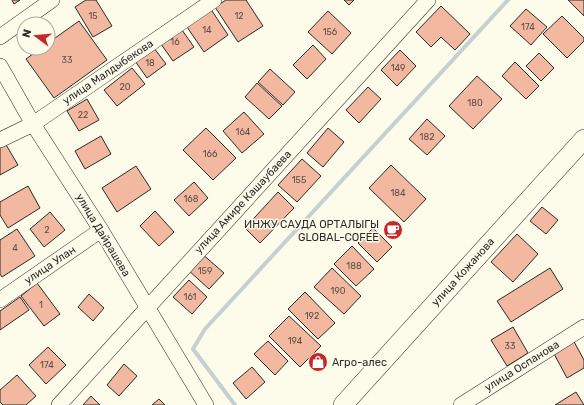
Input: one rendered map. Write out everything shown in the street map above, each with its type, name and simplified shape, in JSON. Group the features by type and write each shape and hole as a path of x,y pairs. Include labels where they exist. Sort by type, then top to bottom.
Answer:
{"main road":[{"name":"улица Кожанова","path":"343,405 584,139"}],"street":[{"path":"0,37 52,0"},
{"name":"улица Малдыбекова","path":"0,140 33,124 214,0"},
{"name":"улица Амире Кашаубаева","path":"58,405 428,0"},
{"name":"улица Дайрашева","path":"0,66 33,124 101,230 206,405"},
{"name":"улица Улан","path":"0,300 101,230"},
{"name":"улица Оспанова","path":"461,405 584,327"}],"building":[{"path":"12,0 20,0 14,4"},
{"path":"86,0 96,0 112,26 93,37 75,7"},
{"path":"226,0 246,0 263,26 238,42 215,7"},
{"path":"344,0 354,0 349,5"},
{"path":"568,0 584,0 584,16"},
{"path":"441,6 470,34 455,50 441,37 431,47 416,32"},
{"path":"210,8 228,35 204,52 185,24"},
{"path":"526,9 547,27 531,45 510,26"},
{"path":"328,11 351,33 332,54 308,32"},
{"path":"562,16 584,38 584,41 567,58 543,34"},
{"path":"79,21 107,60 54,98 26,59 30,56 56,56 56,37"},
{"path":"177,23 194,47 173,61 156,37"},
{"path":"313,45 326,59 307,79 293,65"},
{"path":"154,48 166,64 147,78 135,61"},
{"path":"400,50 416,66 397,86 381,70"},
{"path":"539,53 554,68 541,81 526,66"},
{"path":"515,62 539,86 526,99 502,76"},
{"path":"132,68 145,84 117,106 104,90"},
{"path":"270,69 295,92 283,105 258,82"},
{"path":"477,76 502,99 473,129 449,106"},
{"path":"257,83 282,106 269,119 245,97"},
{"path":"368,87 381,99 359,123 346,110"},
{"path":"87,99 99,120 79,131 67,111"},
{"path":"244,112 264,134 242,153 223,131"},
{"path":"427,119 445,136 427,155 409,139"},
{"path":"206,128 236,158 213,180 183,150"},
{"path":"328,128 344,142 323,167 307,153"},
{"path":"101,136 111,154 85,169 75,151"},
{"path":"5,143 18,165 0,175 0,146"},
{"path":"302,159 321,176 297,202 278,185"},
{"path":"391,165 426,199 404,222 369,188"},
{"path":"136,166 151,189 117,212 102,188"},
{"path":"194,182 208,198 189,216 174,200"},
{"path":"28,186 40,208 8,228 0,215 0,202"},
{"path":"278,192 294,208 260,243 245,228"},
{"path":"542,207 558,220 546,234 530,221"},
{"path":"155,211 174,232 159,246 140,226"},
{"path":"50,212 65,230 44,247 30,229"},
{"path":"373,228 392,247 377,262 358,243"},
{"path":"17,229 35,256 2,277 0,274 0,240"},
{"path":"517,234 538,254 513,282 491,262"},
{"path":"352,246 374,269 356,286 334,264"},
{"path":"201,253 224,273 209,289 187,269"},
{"path":"332,268 361,296 344,314 314,287"},
{"path":"550,268 563,289 511,322 497,301"},
{"path":"189,280 207,297 192,314 173,297"},
{"path":"37,283 60,314 44,326 21,296"},
{"path":"305,292 335,323 318,339 288,309"},
{"path":"89,294 104,308 93,321 78,307"},
{"path":"20,297 29,310 0,330 0,311"},
{"path":"289,316 321,346 300,367 269,336"},
{"path":"513,327 528,353 507,366 491,340"},
{"path":"572,338 584,360 584,368 567,378 552,350"},
{"path":"268,341 288,361 275,375 254,354"},
{"path":"48,347 66,365 46,384 29,365"},
{"path":"124,364 137,376 119,396 107,385"},
{"path":"252,367 265,382 246,399 233,383"},
{"path":"17,375 36,396 26,405 3,405 0,402 0,390"},
{"path":"576,392 584,405 555,405"},
{"path":"91,396 100,405 83,405"},
{"path":"159,399 165,405 152,405"}],"waterway":[{"path":"235,405 193,349 205,329 508,0"}],"place":[{"name":"ИНЖУ САУДА ОРТАЛЫГЫ GLOBAL-COFEE","path":"393,230"},
{"name":"Агро-алес","path":"318,362"}]}
